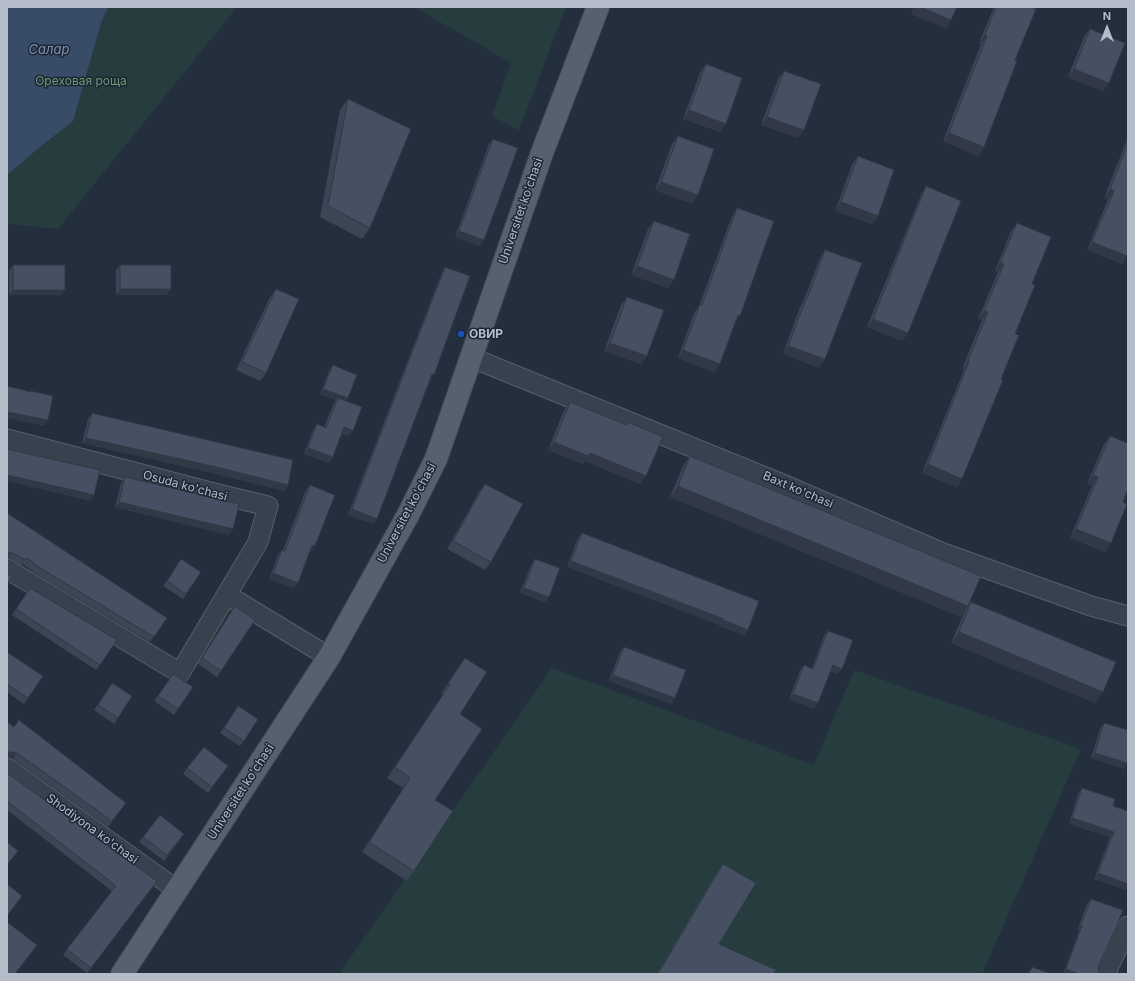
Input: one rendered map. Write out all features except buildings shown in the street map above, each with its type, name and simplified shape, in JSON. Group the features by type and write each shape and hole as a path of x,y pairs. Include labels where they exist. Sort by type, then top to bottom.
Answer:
{"main road":[{"name":"Universitet ko'chasi","path":"122,974 329,657 408,515 436,459 470,357 542,153 598,7"}],"street":[{"name":"Baxt ko'chasi","path":"470,357 785,484 943,553 1091,606 1128,616"},
{"name":"Osuda ko'chasi","path":"7,439 268,506 258,542 180,673 7,569"},
{"path":"227,595 329,657"},
{"name":"Shodiyona ko'chasi","path":"7,768 177,890"},
{"path":"1105,974 1128,926"}],"green space":[{"name":"Ореховая роща","path":"7,7 237,7 58,229 7,224"},
{"path":"414,7 566,7 519,130 492,116 511,63"},
{"path":"552,668 814,765 854,670 1081,749 982,974 339,974"}],"water":[{"name":"Салар","path":"8,7 108,7 101,23 73,121 7,175 7,11"}],"place":[{"name":"ОВИР","path":"461,334"}]}
